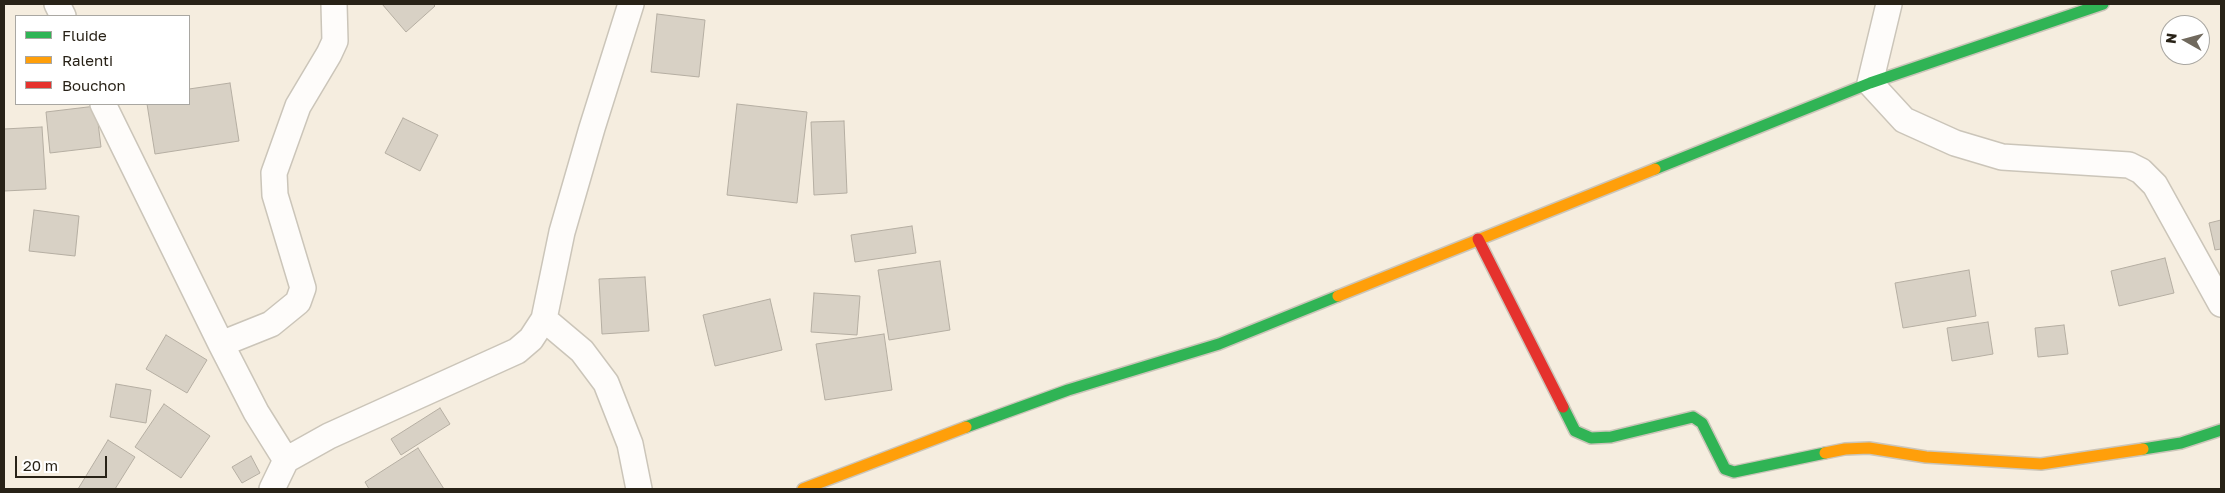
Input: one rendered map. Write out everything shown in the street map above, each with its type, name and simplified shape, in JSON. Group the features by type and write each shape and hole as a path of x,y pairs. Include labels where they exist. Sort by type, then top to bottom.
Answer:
{"street":[{"path":"56,4 62,15"},
{"path":"220,344 271,324 298,302 302,288 275,195 274,173 298,106 335,41 334,4"},
{"path":"272,489 286,460 329,436 517,351 531,338 544,319 562,232 631,4"},
{"path":"1870,83 1889,4"},
{"path":"803,489 1068,390 1218,344 1870,83 2103,4"},
{"path":"1870,83 1904,120 1955,143 2002,157 2129,165 2141,171 2155,185 2221,304"},
{"path":"103,105 220,344 256,412 286,460"},
{"path":"1478,239 1575,431 1592,438 1611,437 1692,417 1702,423 1726,469 1734,472 1845,449 1869,448 1926,457 2041,464 2181,444 2221,430"},
{"path":"544,319 582,350 606,382 630,444 639,489"}],"building":[{"path":"382,4 433,4 435,6 406,32"},
{"path":"657,14 705,20 699,77 651,72"},
{"path":"230,83 239,141 155,154 147,105 190,105 190,89"},
{"path":"737,104 807,112 797,203 727,195"},
{"path":"96,106 101,147 50,153 46,112"},
{"path":"403,118 438,135 420,171 385,153"},
{"path":"844,121 847,193 814,195 811,122"},
{"path":"42,127 46,189 4,191 4,129"},
{"path":"34,210 79,216 75,256 29,251"},
{"path":"2221,220 2221,249 2215,250 2209,223"},
{"path":"912,226 916,253 855,262 851,235"},
{"path":"2165,258 2174,293 2119,306 2111,271"},
{"path":"940,261 950,330 889,340 878,270"},
{"path":"1969,270 1976,316 1903,328 1895,283"},
{"path":"645,277 649,331 602,334 599,279"},
{"path":"814,293 860,296 857,335 811,332"},
{"path":"770,299 782,350 715,366 703,315"},
{"path":"1988,322 1993,354 1952,361 1947,328"},
{"path":"2064,325 2068,354 2038,357 2035,328"},
{"path":"884,334 892,390 825,400 816,344"},
{"path":"166,335 207,360 187,393 146,369"},
{"path":"116,384 151,390 146,423 110,417"},
{"path":"164,404 210,436 181,478 135,447"},
{"path":"440,408 450,424 401,455 391,439"},
{"path":"108,440 135,457 115,489 78,489"},
{"path":"418,448 444,489 369,489 365,482"},
{"path":"251,456 260,473 242,483 232,467"}],"traffic: fast":[{"path":"1655,169 1870,83 2103,4"},
{"path":"966,427 1068,390 1219,344 1338,296"},
{"path":"1563,407 1575,431 1591,438 1611,437 1693,417 1702,423 1725,469 1734,472 1825,453"},
{"path":"2143,449 2181,443 2221,430"}],"traffic: slow":[{"path":"1338,296 1655,169"},
{"path":"803,489 966,427"},
{"path":"1825,453 1845,449 1869,448 1926,457 2041,464 2143,449"}],"traffic: jam":[{"path":"1478,239 1563,407"}]}
